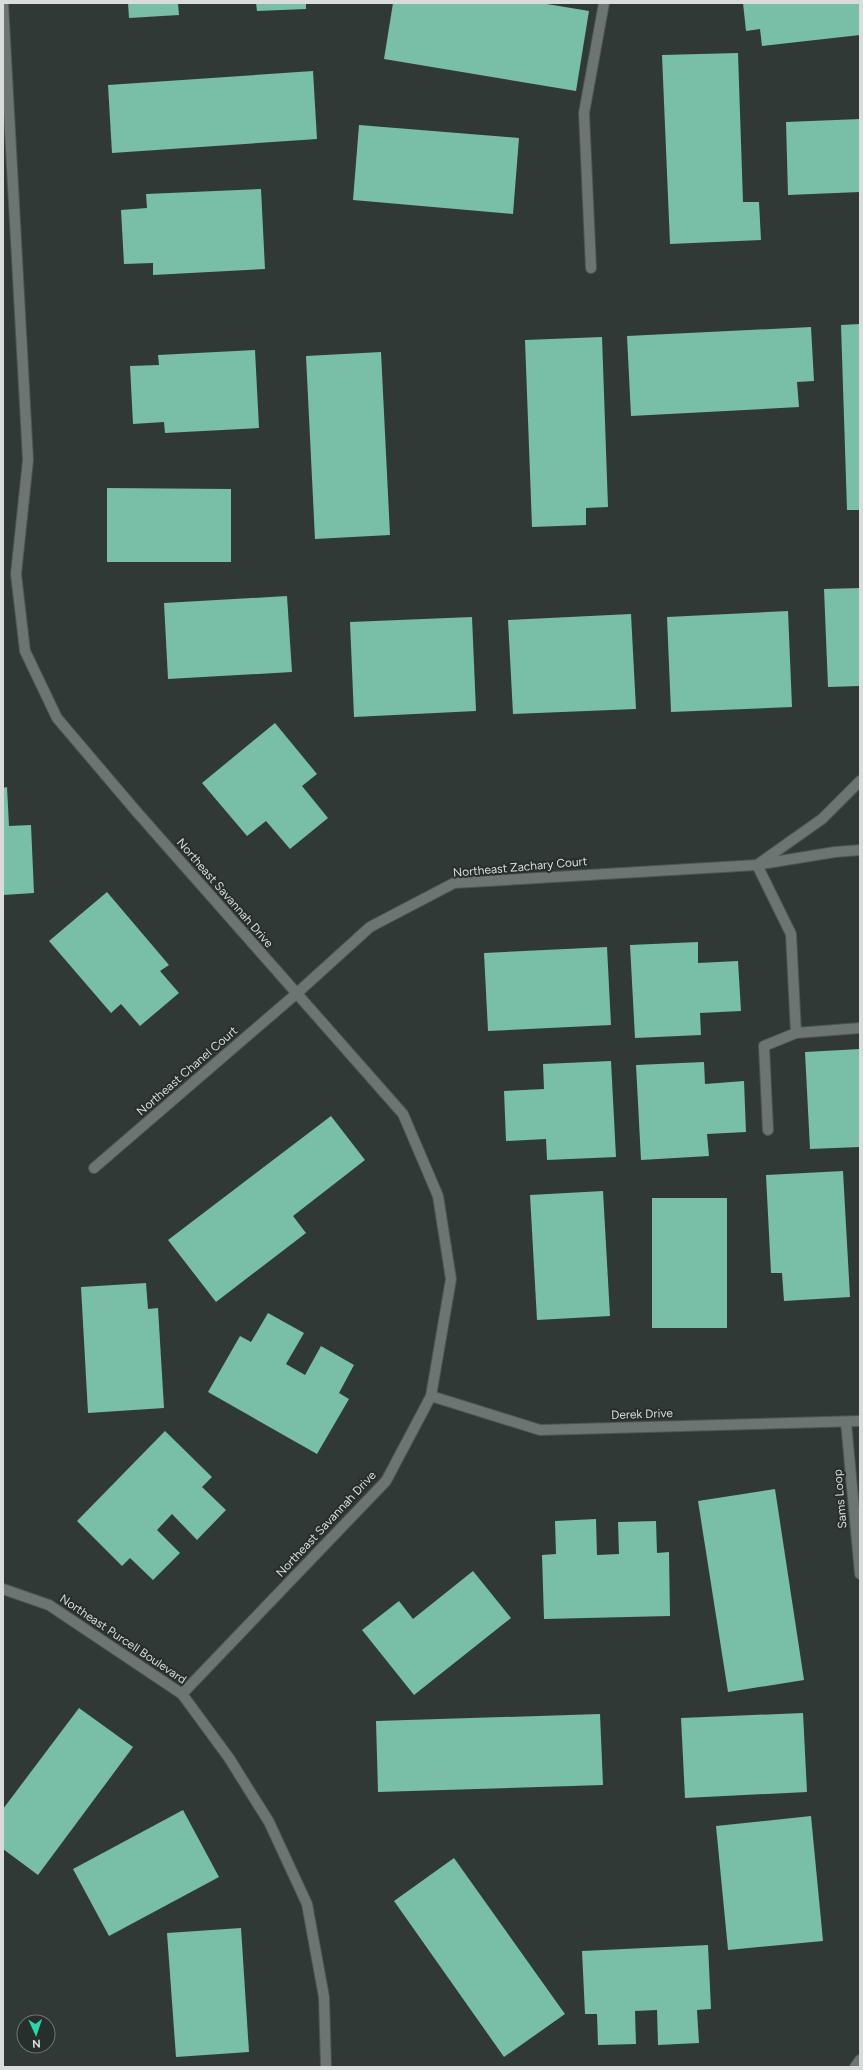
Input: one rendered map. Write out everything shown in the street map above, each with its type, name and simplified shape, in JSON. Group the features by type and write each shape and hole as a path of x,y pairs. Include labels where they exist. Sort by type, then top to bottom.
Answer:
{"street":[{"name":"Northeast Savannah Drive","path":"3,3 28,460 16,574 25,651 57,718 136,812 403,1114 438,1196 451,1279 431,1396 386,1481 182,1694"},
{"path":"591,268 584,113 604,3"},
{"path":"796,1033 791,934 757,865 822,819 860,781"},
{"name":"Northeast Zachary Court","path":"296,994 370,927 454,883 757,865 835,852 860,850"},
{"name":"Northeast Chanel Court","path":"94,1168 296,994"},
{"path":"768,1130 764,1046 796,1033 860,1028"},
{"name":"Derek Drive","path":"431,1396 540,1430 860,1421"},
{"name":"Sams Loop","path":"846,1422 860,1574"},
{"name":"Northeast Purcell Boulevard","path":"3,1589 49,1605 182,1694 229,1758 269,1822 307,1904 324,1997 326,2067"},
{"path":"855,2067 860,2060"}],"building":[{"path":"128,3 178,3 179,15 129,18"},
{"path":"256,3 306,3 306,9 257,11"},
{"path":"393,3 541,3 589,11 576,91 384,59"},
{"path":"743,3 860,3 860,35 762,46 760,29 746,31"},
{"path":"738,53 743,202 759,202 761,240 670,244 662,55"},
{"path":"313,71 317,139 112,153 108,85"},
{"path":"860,119 860,192 788,195 786,122"},
{"path":"359,125 519,138 513,214 353,200"},
{"path":"261,189 265,269 153,275 153,263 124,264 121,210 147,208 146,194"},
{"path":"860,324 860,510 847,510 841,325"},
{"path":"811,327 814,381 797,382 799,407 631,416 627,336"},
{"path":"602,337 608,507 586,508 586,525 532,527 525,340"},
{"path":"255,350 259,428 165,433 164,422 133,424 130,366 159,365 158,355"},
{"path":"381,352 390,535 315,539 306,356"},
{"path":"107,488 231,489 231,562 107,562"},
{"path":"860,588 860,686 828,687 824,589"},
{"path":"287,596 292,672 168,679 164,603"},
{"path":"788,611 792,707 671,712 667,617"},
{"path":"631,614 636,709 513,714 508,620"},
{"path":"472,617 476,711 354,717 350,622"},
{"path":"275,723 317,774 302,786 328,818 290,849 266,821 247,836 202,783"},
{"path":"7,787 9,826 31,825 34,893 3,895 3,788"},
{"path":"107,892 169,965 160,971 179,993 140,1026 121,1004 111,1013 49,941"},
{"path":"698,942 698,963 738,961 741,1011 700,1013 701,1035 635,1038 630,945"},
{"path":"607,947 611,1025 488,1031 484,953"},
{"path":"860,1049 860,1147 810,1149 805,1052"},
{"path":"611,1061 616,1157 547,1160 546,1139 506,1141 504,1091 544,1089 543,1064"},
{"path":"704,1062 705,1084 744,1081 746,1132 707,1134 709,1156 641,1160 636,1065"},
{"path":"331,1116 365,1160 293,1216 306,1233 216,1302 168,1240"},
{"path":"843,1171 850,1297 784,1301 782,1273 771,1273 766,1175"},
{"path":"603,1191 610,1316 537,1320 530,1195"},
{"path":"652,1198 727,1198 727,1328 652,1328"},
{"path":"146,1283 148,1309 158,1308 164,1408 88,1413 81,1287"},
{"path":"268,1313 304,1333 286,1364 305,1375 321,1346 354,1365 339,1393 349,1399 317,1454 208,1392 240,1336 251,1342"},
{"path":"165,1431 212,1477 202,1487 226,1510 197,1540 172,1514 157,1530 180,1553 153,1580 130,1558 122,1566 77,1521"},
{"path":"775,1489 804,1680 728,1692 698,1501"},
{"path":"596,1519 597,1555 619,1554 618,1522 656,1521 657,1553 669,1552 670,1616 544,1619 542,1555 556,1554 555,1521"},
{"path":"473,1571 511,1618 414,1695 362,1630 399,1601 413,1619"},
{"path":"79,1708 133,1747 38,1875 3,1849 3,1809"},
{"path":"803,1713 807,1792 685,1798 681,1718"},
{"path":"600,1714 603,1785 378,1792 376,1721"},
{"path":"183,1810 219,1877 109,1936 73,1869"},
{"path":"811,1816 823,1941 728,1950 716,1826"},
{"path":"454,1858 565,2014 504,2057 394,1901"},
{"path":"241,1928 249,2052 176,2057 167,1933"},
{"path":"708,1945 711,2009 697,2010 699,2043 658,2045 657,2010 635,2011 636,2044 598,2045 597,2014 585,2014 582,1951"}]}
